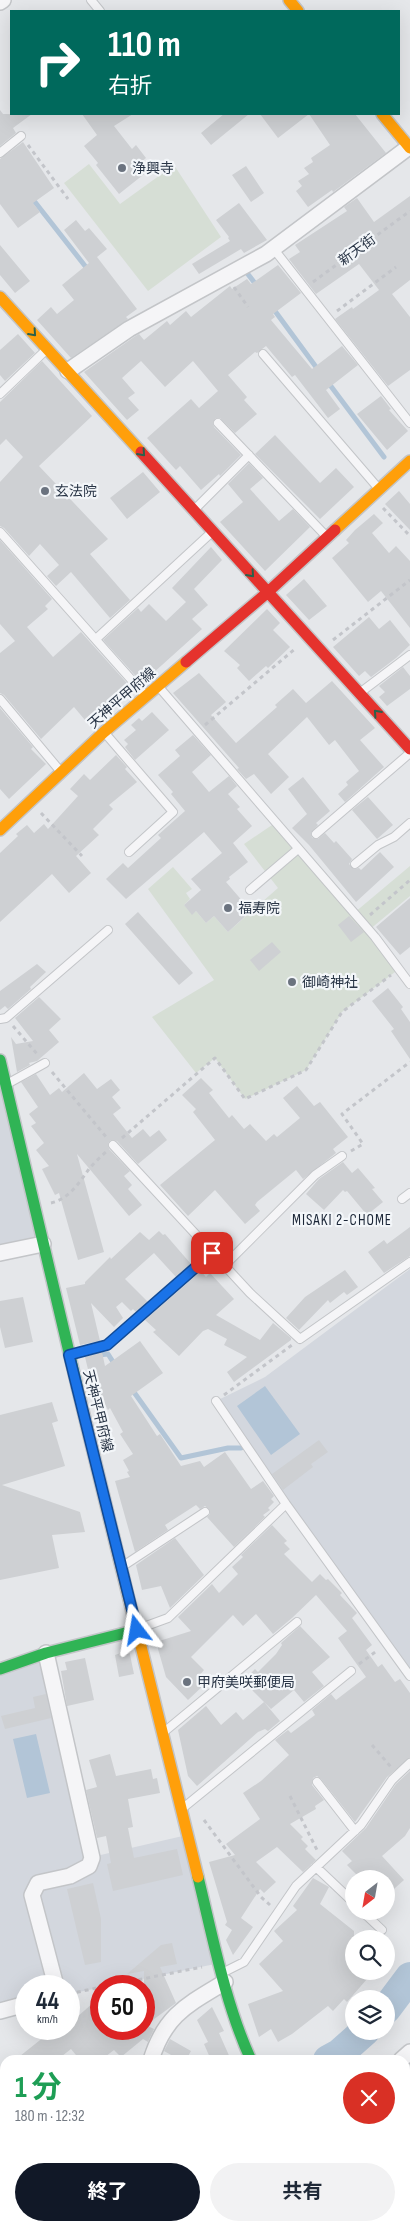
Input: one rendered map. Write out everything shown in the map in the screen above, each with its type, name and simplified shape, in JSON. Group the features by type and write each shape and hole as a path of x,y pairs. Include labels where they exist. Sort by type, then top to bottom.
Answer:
{"main road":[{"path":"289,0 297,10"},
{"path":"383,115 410,147"},
{"path":"0,297 410,751"},
{"name":"天神平甲府線","path":"0,830 104,732 268,592 410,461"},
{"name":"天神平甲府線","path":"0,1060 121,1568 163,1733 186,1806 222,1973 241,2038 250,2055"},
{"path":"0,1670 46,1653 137,1630"}],"street":[{"path":"68,371 129,329 273,248 410,147"},
{"path":"0,1253 43,1244"},
{"path":"46,1653 92,1858 89,1866 70,1876 38,1883 32,1895 53,1975"},
{"path":"152,2055 156,2043 165,2028 182,2008 222,1973"},
{"path":"0,2011 15,2007"}],"lane":[{"path":"91,0 99,10"},
{"path":"0,153 21,136"},
{"path":"273,248 410,423"},
{"path":"0,394 47,349"},
{"path":"263,354 376,493"},
{"path":"218,423 328,537"},
{"path":"193,510 248,455"},
{"path":"0,532 146,696"},
{"path":"96,639 213,532"},
{"path":"359,693 410,655"},
{"path":"158,686 361,922 410,984"},
{"path":"0,699 61,772"},
{"path":"104,732 173,812 129,852"},
{"path":"316,834 410,751"},
{"path":"355,864 378,845 394,837 410,823"},
{"path":"250,890 298,850"},
{"path":"3,1018 108,930"},
{"path":"6,1084 45,1064"},
{"path":"113,1145 250,1293 300,1339 410,1262"},
{"path":"224,1266 314,1176 342,1156"},
{"path":"402,1198 410,1193"},
{"path":"69,1355 107,1345 212,1253"},
{"path":"216,1401 286,1504 410,1676"},
{"path":"137,1630 168,1618 286,1504"},
{"path":"121,1568 205,1512"},
{"path":"163,1733 297,1622"},
{"path":"186,1806 351,1670"},
{"path":"222,1973 244,1962 296,1886 355,1831 398,1775 410,1763"},
{"path":"317,1782 355,1831"},
{"path":"320,1864 345,1893"},
{"path":"371,1920 382,1930"}],"path":[{"path":"21,136 68,199"},
{"name":"新天街","path":"304,288 410,211"},
{"path":"328,318 396,267"},
{"path":"226,276 248,307"},
{"path":"376,493 410,536"},
{"path":"320,650 410,580"},
{"path":"197,732 309,637"},
{"path":"29,801 82,856"},
{"path":"361,922 410,880"},
{"path":"34,1207 57,1201 78,1186 90,1168 113,1145 214,1058 245,1099 306,1070 342,1012 399,969"},
{"path":"3,1018 45,1064 113,1145"},
{"path":"342,1156 363,1144 342,1114 410,1062"},
{"path":"216,1401 300,1339"},
{"path":"351,1670 386,1643"},
{"path":"372,1744 398,1775"},
{"path":"290,1796 320,1864"},
{"path":"186,1806 261,1898 279,1912"},
{"path":"155,1981 222,1973"}],"shaded area":[{"path":"89,164 120,204 174,165 221,237 148,291 64,183"},
{"path":"275,823 354,913 410,866 410,896 369,930 399,969 342,1012 306,1070 245,1099 215,1058 196,1073 152,1017 214,980 148,889 173,867 192,889 186,893 190,899 184,905 192,914 196,911 206,923 214,916 228,932 278,888 244,844"},
{"path":"0,1060 43,1244 0,1255"},
{"path":"410,1269 410,1676 216,1401 265,1377"},
{"path":"46,1653 92,1857 187,1835 220,1963 155,1976 90,1975 90,1990 80,1992 80,1975 15,1975 15,2007 0,2011 0,1666"}],"water":[{"path":"265,1386 300,1434 271,1455 237,1406"},
{"path":"36,1734 50,1793 27,1798 13,1739"}],"building":[{"path":"0,110 3,114 31,115 13,128 16,133 0,146"},
{"path":"83,115 131,115 114,126 132,149 136,145 146,158 141,162 148,171 119,194 84,146 97,135"},
{"path":"223,115 248,115 211,145 201,133"},
{"path":"261,115 308,115 278,138"},
{"path":"310,115 356,115 386,153 333,192 332,190 308,207 296,191 302,186 298,181 309,174 304,168 313,162 311,158 330,145"},
{"path":"23,142 54,188 33,203 40,212 18,228 0,204 0,159"},
{"path":"246,166 264,193 251,202 232,175"},
{"path":"410,196 410,280 392,294 410,317 410,370 388,386 335,319 352,307 353,309 379,290 359,264 316,294 289,259 300,252 295,245 347,211 344,207 357,198 374,222"},
{"path":"239,203 267,240 244,253 241,249 199,274 192,264 230,241 216,220"},
{"path":"76,220 85,231 89,228 107,249 97,257 137,309 126,317 128,319 71,358 37,320 51,307 57,314 74,300 62,285 89,263 64,230"},
{"path":"0,245 30,281 15,293 0,275"},
{"path":"278,265 301,293 273,314 275,317 271,320 312,369 342,346 358,365 326,390 340,409 328,418 295,375 292,377 266,346 257,353 255,352 228,375 247,397 244,400 257,414 235,433 220,418 216,418 213,422 214,427 241,455 220,476 219,474 201,490 180,466 176,470 147,438 191,399 199,408 218,391 193,361 165,387 141,361 122,378 135,393 128,398 139,410 127,420 84,372 139,334 144,340 167,321 170,325 186,311 191,317 230,286 232,289 247,279 251,284"},
{"path":"18,334 35,353 5,381 0,375 0,350"},
{"path":"42,361 92,416 39,466 108,539 90,554 130,600 110,618 71,572 56,586 47,576 59,565 40,544 29,556 0,526 0,482 23,457 6,439 0,445 0,402"},
{"path":"381,396 391,409 389,410 408,431 387,450 357,414"},
{"path":"275,435 320,483 336,468 354,487 320,519 255,454"},
{"path":"249,463 263,478 250,489 279,521 293,509 310,527 265,571 220,522 243,502 228,484"},
{"path":"143,472 160,492 127,519 110,498"},
{"path":"399,491 410,504 410,530 385,504"},
{"path":"374,514 383,523 372,533 389,553 396,546 410,561 410,628 381,591 368,602 332,558 349,543 346,540 355,530"},
{"path":"0,540 52,599 45,606 48,609 27,627 53,657 81,632 134,691 90,726 74,707 41,739 4,695 0,693 0,653 15,641 0,624"},
{"path":"211,547 222,560 194,589 208,605 192,619 202,629 142,683 103,640 138,608 141,612 149,604 166,621 186,602 172,588"},
{"path":"304,579 327,606 309,620 286,595"},
{"path":"267,609 280,623 273,630 290,647 268,668 266,666 249,681 237,668 240,665 224,651"},
{"path":"369,617 379,629 390,620 410,645 371,677 365,671 359,676 333,647"},
{"path":"403,667 410,676 410,689 387,706 379,697 385,692 379,686"},
{"path":"199,673 226,702 211,715 236,743 277,707 275,705 293,689 306,703 332,681 375,728 360,740 384,767 345,802 338,794 348,785 346,782 359,771 335,740 329,745 307,717 268,754 289,777 271,794 254,774 246,779 237,769 239,768 173,693"},
{"path":"0,708 33,747 31,749 46,764 9,799 0,789"},
{"path":"152,712 169,730 135,760 125,747 128,744 124,740 136,730 131,725 139,718 142,721"},
{"path":"193,735 211,755 192,772 209,792 229,776 237,786 228,794 240,807 237,809 252,826 233,843 248,862 229,877 230,879 226,882 251,911 228,932 214,916 206,923 196,911 192,915 184,905 201,890 191,879 222,853 204,832 126,899 106,879 123,863 128,868 161,838 158,835 185,811 171,794 173,792 158,775 180,756 175,750"},
{"path":"116,755 137,782 109,805 113,809 93,829 99,835 76,856 91,873 69,893 52,874 0,922 0,853 18,836 16,834 27,825 34,833 44,824 48,829 78,796 70,789 84,774 90,780"},
{"path":"303,777 330,811 316,823 318,825 311,833 312,838 318,839 325,833 334,843 336,841 352,859 349,864 354,869 359,868 361,870 380,852 394,867 356,902 309,845 292,828 307,814 288,789"},
{"path":"368,797 393,825 377,839 352,810"},
{"path":"410,898 410,947 400,955 376,927"},
{"path":"138,912 193,973 179,985 125,924"},
{"path":"349,916 364,932 351,942 338,925"},
{"path":"272,942 281,952 259,971 250,960"},
{"path":"37,964 46,972 30,987 31,989 8,1009 5,1006 0,1010 0,991"},
{"path":"388,988 403,1007 401,1009 410,1022 410,1059 391,1031 394,1029 372,1001"},
{"path":"39,997 61,1019 49,1030 59,1042 37,1061 29,1063 30,1065 17,1072 11,1037 16,1044 33,1041 15,1018"},
{"path":"84,1073 97,1089 111,1079 120,1090 112,1097 121,1108 113,1114 132,1138 143,1129 150,1137 159,1130 167,1140 138,1164 117,1141 111,1140 108,1143 109,1149 130,1171 124,1176 132,1185 128,1189 142,1205 129,1216 77,1154 104,1252 78,1260 59,1193 55,1195 42,1169 49,1166 36,1150 44,1143 31,1126 36,1123 29,1114 38,1107 21,1082 36,1074 50,1095 59,1088 62,1092"},
{"path":"201,1078 213,1090 209,1093 229,1118 232,1115 244,1129 250,1124 266,1141 274,1134 277,1137 300,1118 283,1098 297,1086 314,1106 320,1102 348,1137 333,1149 336,1153 303,1179 296,1170 257,1202 255,1205 260,1211 245,1224 215,1190 188,1216 160,1185 215,1140 193,1112 196,1109 182,1095"},
{"path":"343,1162 352,1173 358,1168 375,1188 372,1189 383,1202 367,1215 347,1191 343,1190 324,1210 306,1194 319,1179"},
{"path":"410,1227 410,1256 384,1273 368,1252 384,1240 387,1244"},
{"path":"159,1231 163,1235 165,1234 191,1264 176,1277 154,1253 125,1279 148,1302 136,1312 133,1309 131,1311 122,1302 116,1307 123,1318 114,1327 91,1303 100,1341 80,1345 66,1288 85,1284 110,1257 111,1259 140,1232 149,1240"},
{"path":"345,1270 358,1287 347,1295 344,1292 330,1303 328,1300 299,1330 286,1318 305,1297"},
{"path":"201,1271 206,1277 210,1273 234,1299 216,1315 260,1340 273,1323 291,1338 291,1340 234,1382 227,1372 247,1357 224,1345 227,1339 208,1329 203,1331 179,1356 153,1332 156,1330 145,1320"},
{"path":"23,1297 33,1342 5,1348 0,1327 0,1301"},
{"path":"140,1341 163,1373 131,1396 157,1436 160,1434 181,1466 200,1461 204,1467 225,1452 251,1489 263,1481 274,1496 271,1499 274,1502 268,1508 270,1510 263,1515 265,1517 234,1547 207,1517 210,1514 209,1509 205,1506 200,1509 196,1505 165,1525 168,1530 135,1552 115,1481 130,1477 123,1460 133,1454 120,1434 123,1432 110,1408 108,1410 97,1390 93,1390 85,1357 102,1352 105,1366"},
{"path":"52,1402 58,1421 52,1423 65,1466 2,1485 80,1512 85,1532 52,1535 59,1568 0,1580 0,1415"},
{"path":"319,1440 328,1452 311,1464 313,1467 283,1490 272,1474"},
{"path":"272,1525 287,1541 284,1543 290,1549 284,1554 312,1582 320,1574 342,1593 340,1595 357,1613 352,1618 372,1645 366,1650 378,1667 382,1664 395,1682 400,1679 410,1693 410,1758 387,1777 355,1822 321,1779 317,1776 313,1778 312,1785 324,1800 315,1806 316,1809 290,1824 303,1837 301,1839 308,1846 305,1849 316,1860 303,1872 277,1847 256,1862 276,1882 264,1893 260,1889 241,1918 253,1927 233,1955 226,1940 232,1930 225,1925 227,1922 209,1862 235,1855 226,1844 260,1819 243,1793 261,1781 289,1755 275,1740 288,1730 291,1733 315,1715 312,1710 331,1694 336,1700 366,1677 338,1638 347,1631 316,1595 273,1634 256,1614 243,1626 233,1615 191,1657 204,1670 199,1676 206,1683 188,1700 166,1677 156,1642 191,1631 178,1617 212,1584 219,1593 238,1574 232,1567 243,1557 241,1555"},
{"path":"175,1538 204,1575 170,1608 161,1586 142,1590 136,1565"},
{"path":"300,1626 330,1657 312,1672 324,1686 304,1702 294,1690 271,1709 243,1681 255,1669 258,1672 276,1654 282,1645 281,1643"},
{"path":"129,1650 134,1674 119,1677 115,1655"},
{"path":"85,1658 94,1700 67,1706 61,1671 67,1670 65,1662"},
{"path":"46,1694 51,1718 5,1729 1,1716 35,1708 33,1697"},
{"path":"264,1702 280,1721 268,1731 265,1729 258,1732 197,1786 188,1776 178,1730 206,1706 221,1725 236,1712 243,1720"},
{"path":"110,1754 116,1776 151,1769 153,1779 157,1778 160,1793 128,1799 133,1827 128,1828 134,1858 177,1849 183,1875 113,1891 107,1864 111,1863 106,1836 97,1838 86,1790 97,1787 89,1760"},
{"path":"410,1771 410,1828 405,1836 382,1856 395,1870 352,1870 347,1865 352,1861 342,1851 366,1828 396,1784"},
{"path":"395,1870 404,1880 395,1888"},
{"path":"313,1878 329,1887 320,1904 353,1930 345,1930 345,1980 366,1980 357,1990 345,1990 345,2000 333,2011 328,2006 292,2034 278,2042 271,2029 259,2037 248,2004 283,1991 259,1964 283,1941 274,1931 297,1910 293,1906"},
{"path":"93,1883 101,1919 101,1962 85,1965 67,1889"},
{"path":"172,1943 177,1964 160,1967 176,2003 155,2018 155,1975 144,1975 144,1971 127,1974 161,1945"},
{"path":"90,2006 90,2040 142,2040 123,2055 119,2055 114,2050 108,2055 76,2055 71,2049 63,2055 21,2055 40,2040 80,2040 80,2014"},
{"path":"212,2007 224,2031 219,2033 229,2055 209,2055 204,2044 208,2042 197,2020"},
{"path":"170,2039 191,2051 189,2055 171,2055 164,2051"}],"waterway":[{"path":"31,197 89,271"},
{"path":"244,269 257,286"},
{"path":"272,307 319,371"},
{"path":"327,381 384,457"},
{"path":"98,1355 108,1354 115,1365"},
{"path":"131,1388 181,1458 228,1448 241,1448"},
{"path":"395,1997 410,1977"},
{"path":"337,2055 355,2040"}],"traffic: fast":[{"path":"0,1060 77,1386"},
{"path":"0,1669 46,1653 137,1630 135,1624"},
{"path":"198,1877 227,1993 249,2055"}],"traffic: slow":[{"path":"289,0 297,10"},
{"path":"383,115 410,148"},
{"path":"0,297 141,452"},
{"path":"335,530 410,461"},
{"path":"0,830 104,732 186,662"},
{"path":"77,1386 135,1624"},
{"path":"137,1630 198,1877"}],"traffic: jam":[{"path":"141,452 410,749"},
{"path":"186,662 268,592 335,530"}],"place":[{"name":"浄興寺","path":"122,168"},
{"name":"玄法院","path":"45,491"},
{"name":"福寿院","path":"228,908"},
{"name":"御崎神社","path":"292,982"},
{"name":"甲府美咲郵便局","path":"187,1682"}],"district":[{"name":"MISAKI 2-CHOME","path":"342,1220"}],"route":[{"path":"137,1630 69,1355 107,1345 212,1253"}]}
